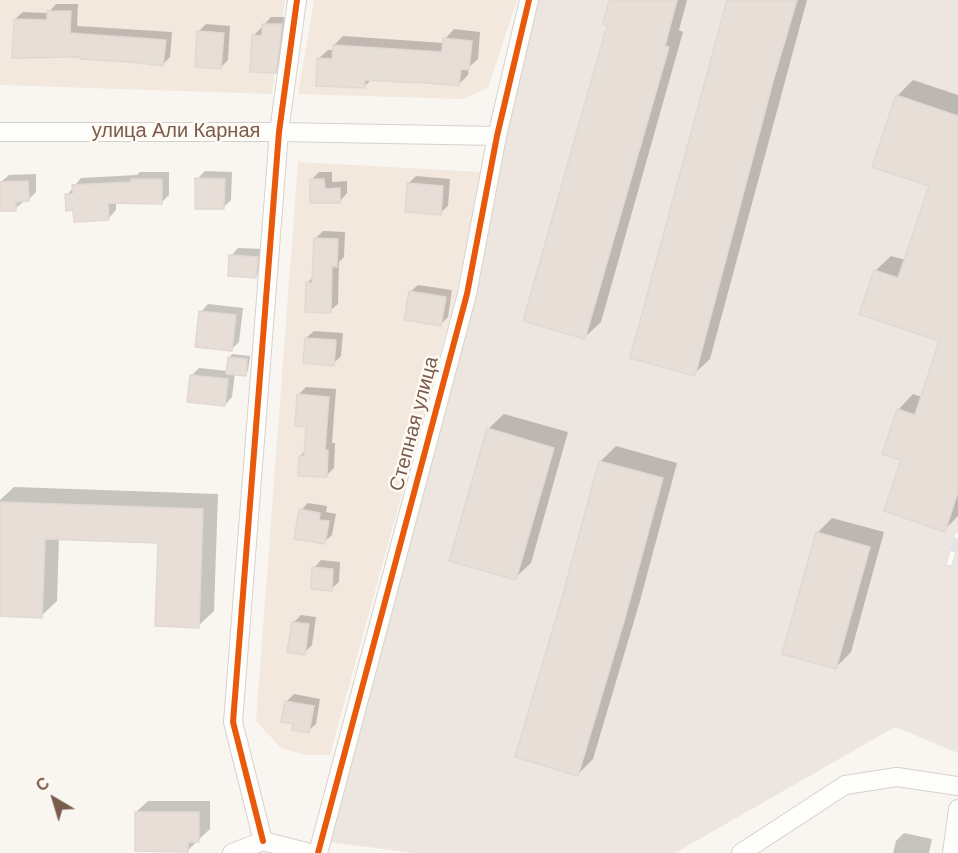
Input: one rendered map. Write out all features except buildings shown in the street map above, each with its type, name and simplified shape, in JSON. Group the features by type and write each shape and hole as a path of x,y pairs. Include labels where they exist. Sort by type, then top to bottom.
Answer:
{"street":[{"path":"263,841 233,722 279,132 297,0"},
{"name":"Степная улица","path":"318,853 467,294 497,136 529,0"},
{"name":"улица Али Карная","path":"0,132 279,132 497,136"},
{"path":"741,853 845,785 897,777 958,786"},
{"path":"952,853 958,809"},
{"path":"232,853 263,841 310,853"}],"shaded area":[{"path":"0,0 285,0 272,94 0,85"},
{"path":"314,0 517,0 488,88 463,99 298,94"},
{"path":"529,0 958,0 958,753 895,727 675,853 415,853 328,842"},
{"path":"298,162 481,172 456,296 330,755 307,755 281,748 256,721"}],"railway":[{"path":"949,565 958,533"}],"cycle path":[{"path":"263,841 233,722 279,132 297,0"},
{"path":"318,853 467,294 497,136 529,0"}]}
